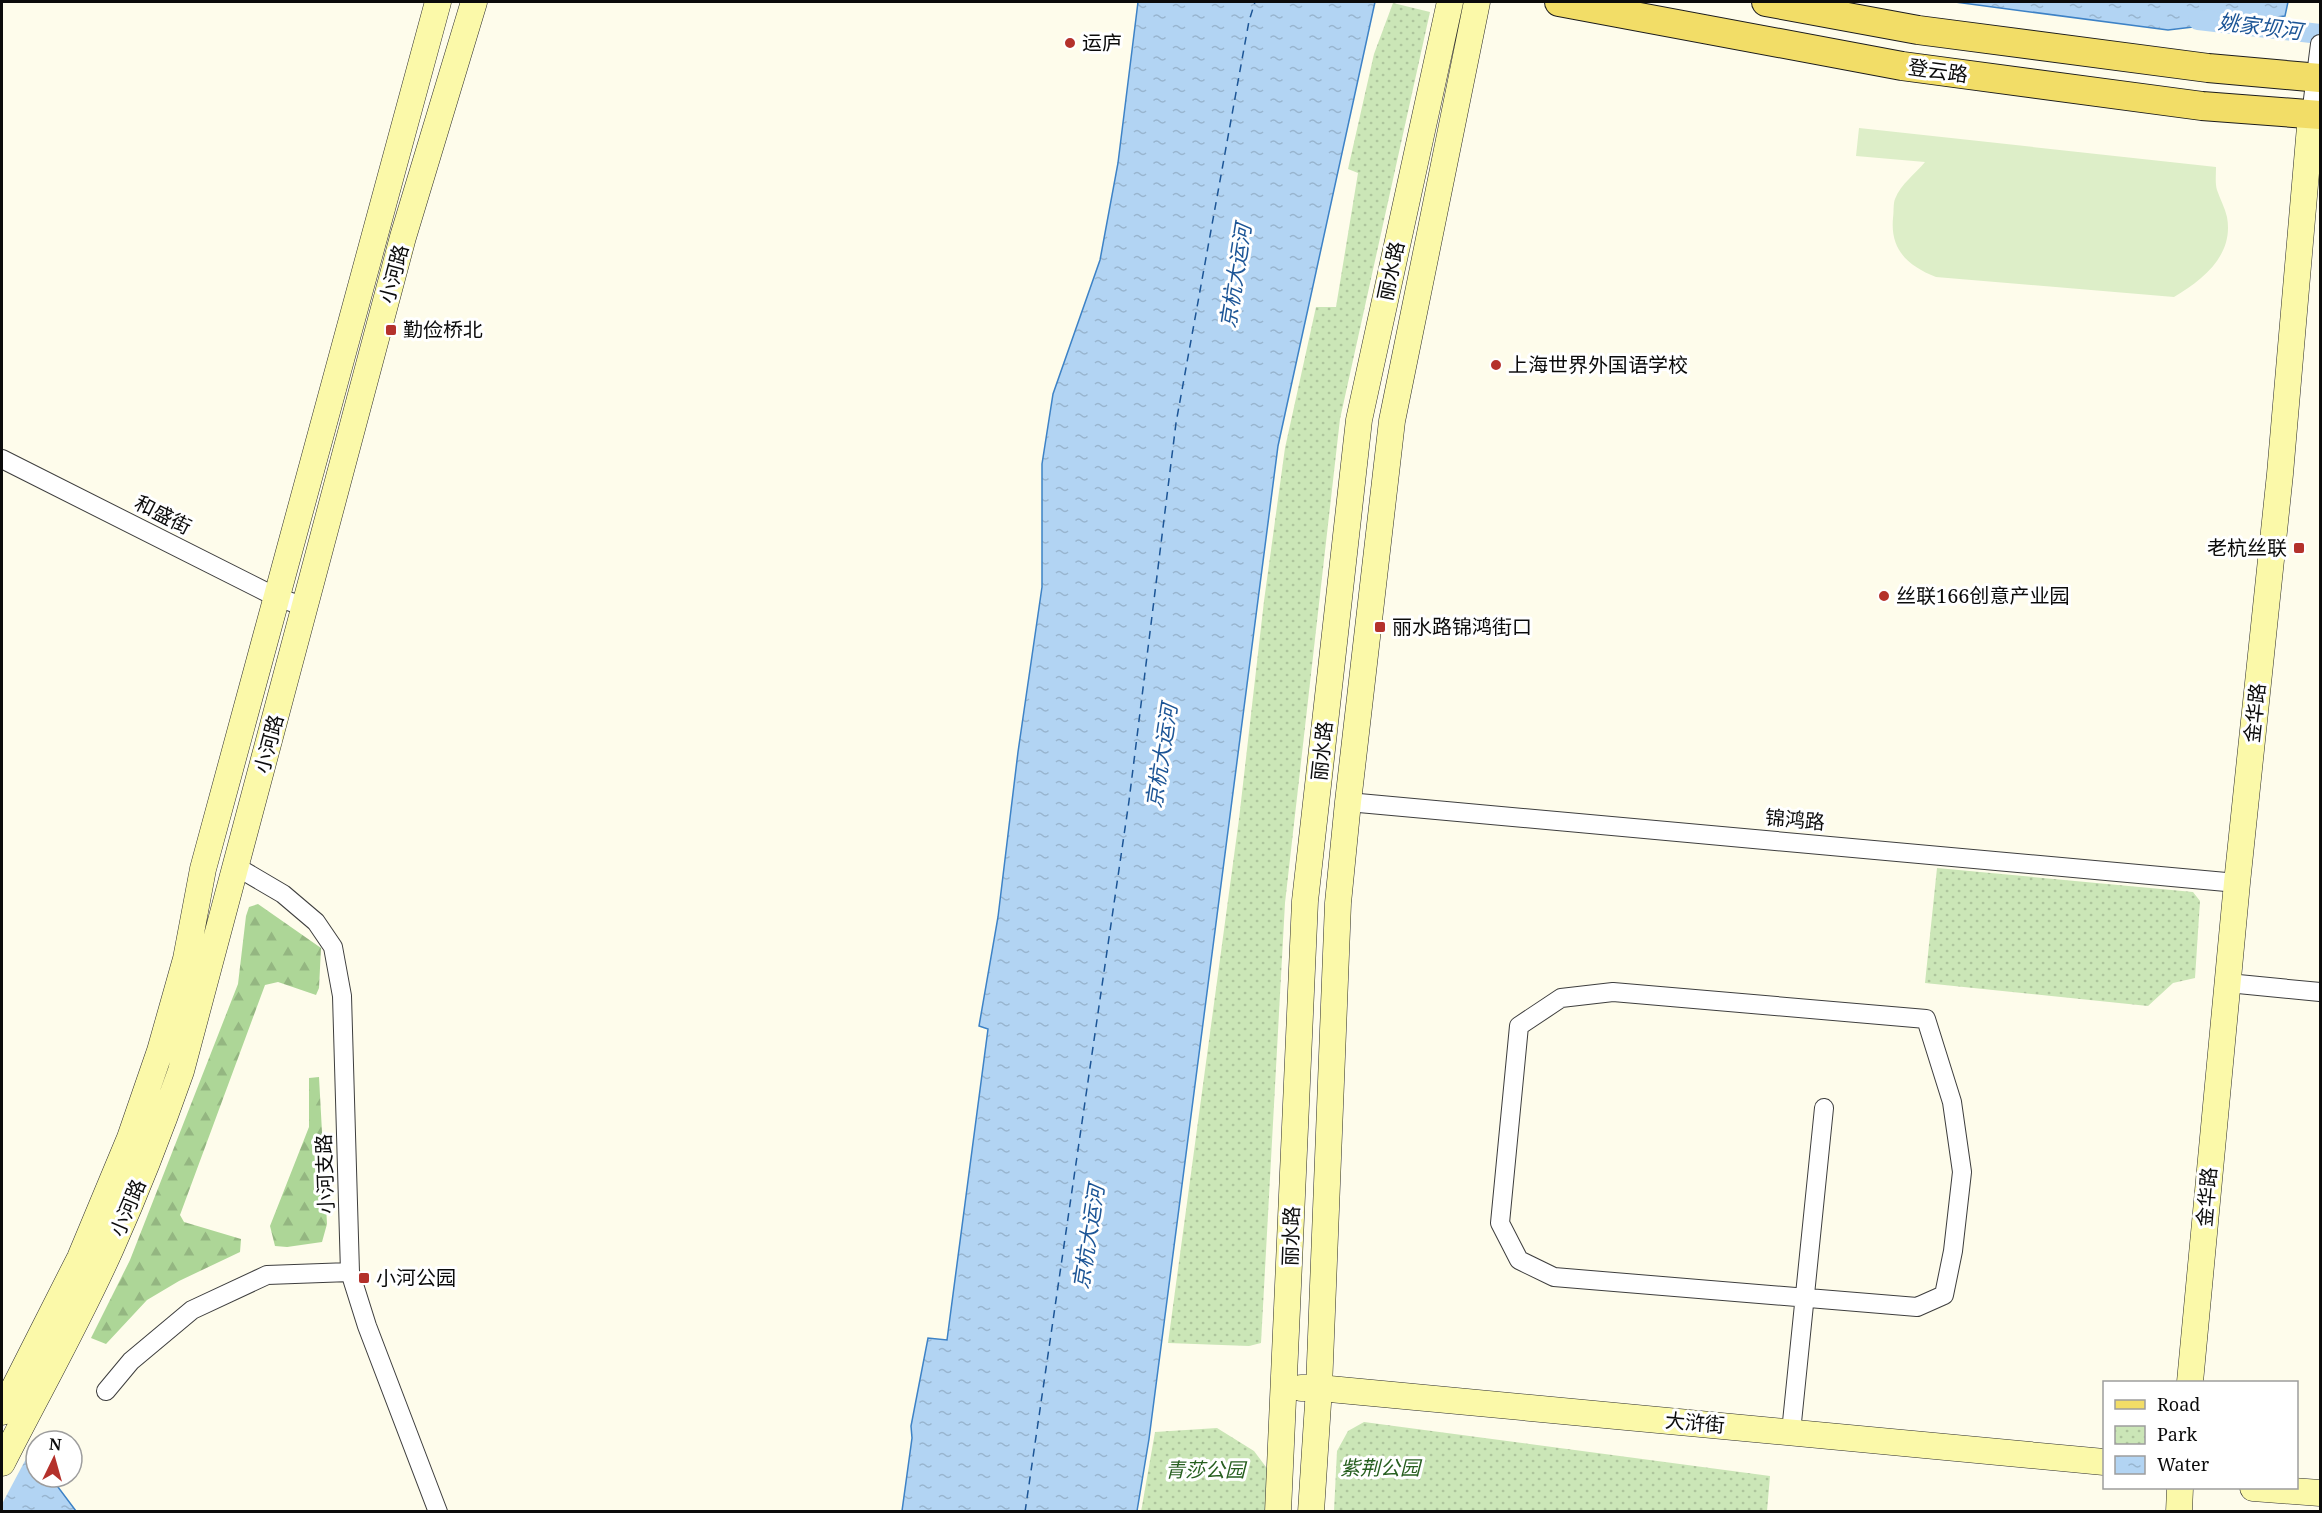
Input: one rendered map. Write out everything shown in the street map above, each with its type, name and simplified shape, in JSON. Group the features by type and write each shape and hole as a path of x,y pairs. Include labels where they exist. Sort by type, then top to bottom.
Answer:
{"main road":[{"name":"小河路","path":"2,1463 111,1248 142,1142 160,1051 186,959 203,869 438,2"},
{"name":"小河路","path":"2,1412 80,1258 181,1071 403,237 474,2"},
{"name":"丽水路","path":"1278,1512 1305,901 1359,420 1450,2"},
{"name":"丽水路","path":"1311,1512 1319,1388 1338,903 1348,802 1392,422 1477,2"},
{"name":"登云路","path":"1559,2 1902,66 2202,106 2316,115"},
{"name":"登云路","path":"1766,2 1918,30 2208,68 2318,77"},
{"name":"金华路","path":"2190,1381 2316,115"},
{"name":"大浒街","path":"1285,1388 1319,1388 2103,1462"},
{"path":"2179,1512 2180,1489"},
{"path":"2266,1489 2320,1493"}],"street":[{"name":"金华路","path":"2316,115 2320,46"},
{"name":"和盛街","path":"2,459 276,597 306,607"},
{"name":"锦鸿路","path":"1348,802 2238,883"},
{"name":"小河支路","path":"237,867 283,894 316,922 333,947 342,996 350,1272 367,1326 438,1512"},
{"path":"2228,983 2320,992"},
{"path":"1613,992 1926,1019 1952,1102 1962,1172 1953,1251 1944,1295 1917,1307 1805,1298 1554,1277 1519,1260 1500,1223 1519,1026 1561,998 1613,992"},
{"path":"1791,1432 1824,1108"},
{"path":"106,1391 131,1361 192,1310 267,1275 350,1272"}],"green space":[{"path":"1393,3 1430,12 1340,419 1285,903 1261,1343 1249,1346 1168,1343 1239,819 1264,601 1285,448 1316,307 1336,307 1358,173 1348,169 1374,54"},
{"path":"1859,128 2216,167 2216,187 2227,217 2226,243 2214,265 2196,283 2174,297 1936,277 1909,262 1898,248 1893,229 1895,199 1904,184 1925,162 1856,156"},
{"path":"1937,868 2193,892 2200,901 2195,978 2173,983 2148,1006 1925,983"},
{"path":"258,904 321,948 319,988 316,995 278,982 265,985 180,1215 184,1222 241,1239 240,1252 179,1281 147,1300 106,1344 91,1338 130,1260 238,984 246,916 249,907"},
{"path":"319,1077 327,1224 322,1242 287,1247 275,1246 270,1226 309,1127 309,1078"},
{"name":"紫荆公园","path":"1364,1422 1770,1476 1767,1511 1334,1511 1337,1451 1348,1431"},
{"name":"青莎公园","path":"1217,1428 1254,1451 1269,1471 1267,1511 1141,1512 1155,1432"}],"water":[{"name":"京杭大运河","path":"1138,2 1375,2 1278,446 1149,1439 1137,1511 902,1511 912,1438 911,1426 928,1338 947,1340 988,1029 979,1026 998,917 1018,752 1042,587 1042,464 1053,394 1100,260 1118,163"},
{"path":"1955,2 2288,2 2285,16 2168,30"},
{"path":"2,1434 24,1455 24,1489 60,1489 76,1511 2,1511"}],"pier":[{"path":"2,1431 24,1451 24,1463 2,1504"}],"waterway":[{"name":"姚家坝河","path":"2198,20 2320,34"}],"ferry route":[{"path":"1025,1512 1129,801 1176,423 1249,21 1255,2"}],"place":[{"name":"运庐","path":"1070,43"},
{"name":"勤俭桥北","path":"391,330"},
{"name":"上海世界外国语学校","path":"1496,365"},
{"name":"老杭丝联","path":"2299,548"},
{"name":"丝联166创意产业园","path":"1884,596"},
{"name":"丽水路锦鸿街口","path":"1380,627"},
{"name":"小河公园","path":"364,1278"}]}
